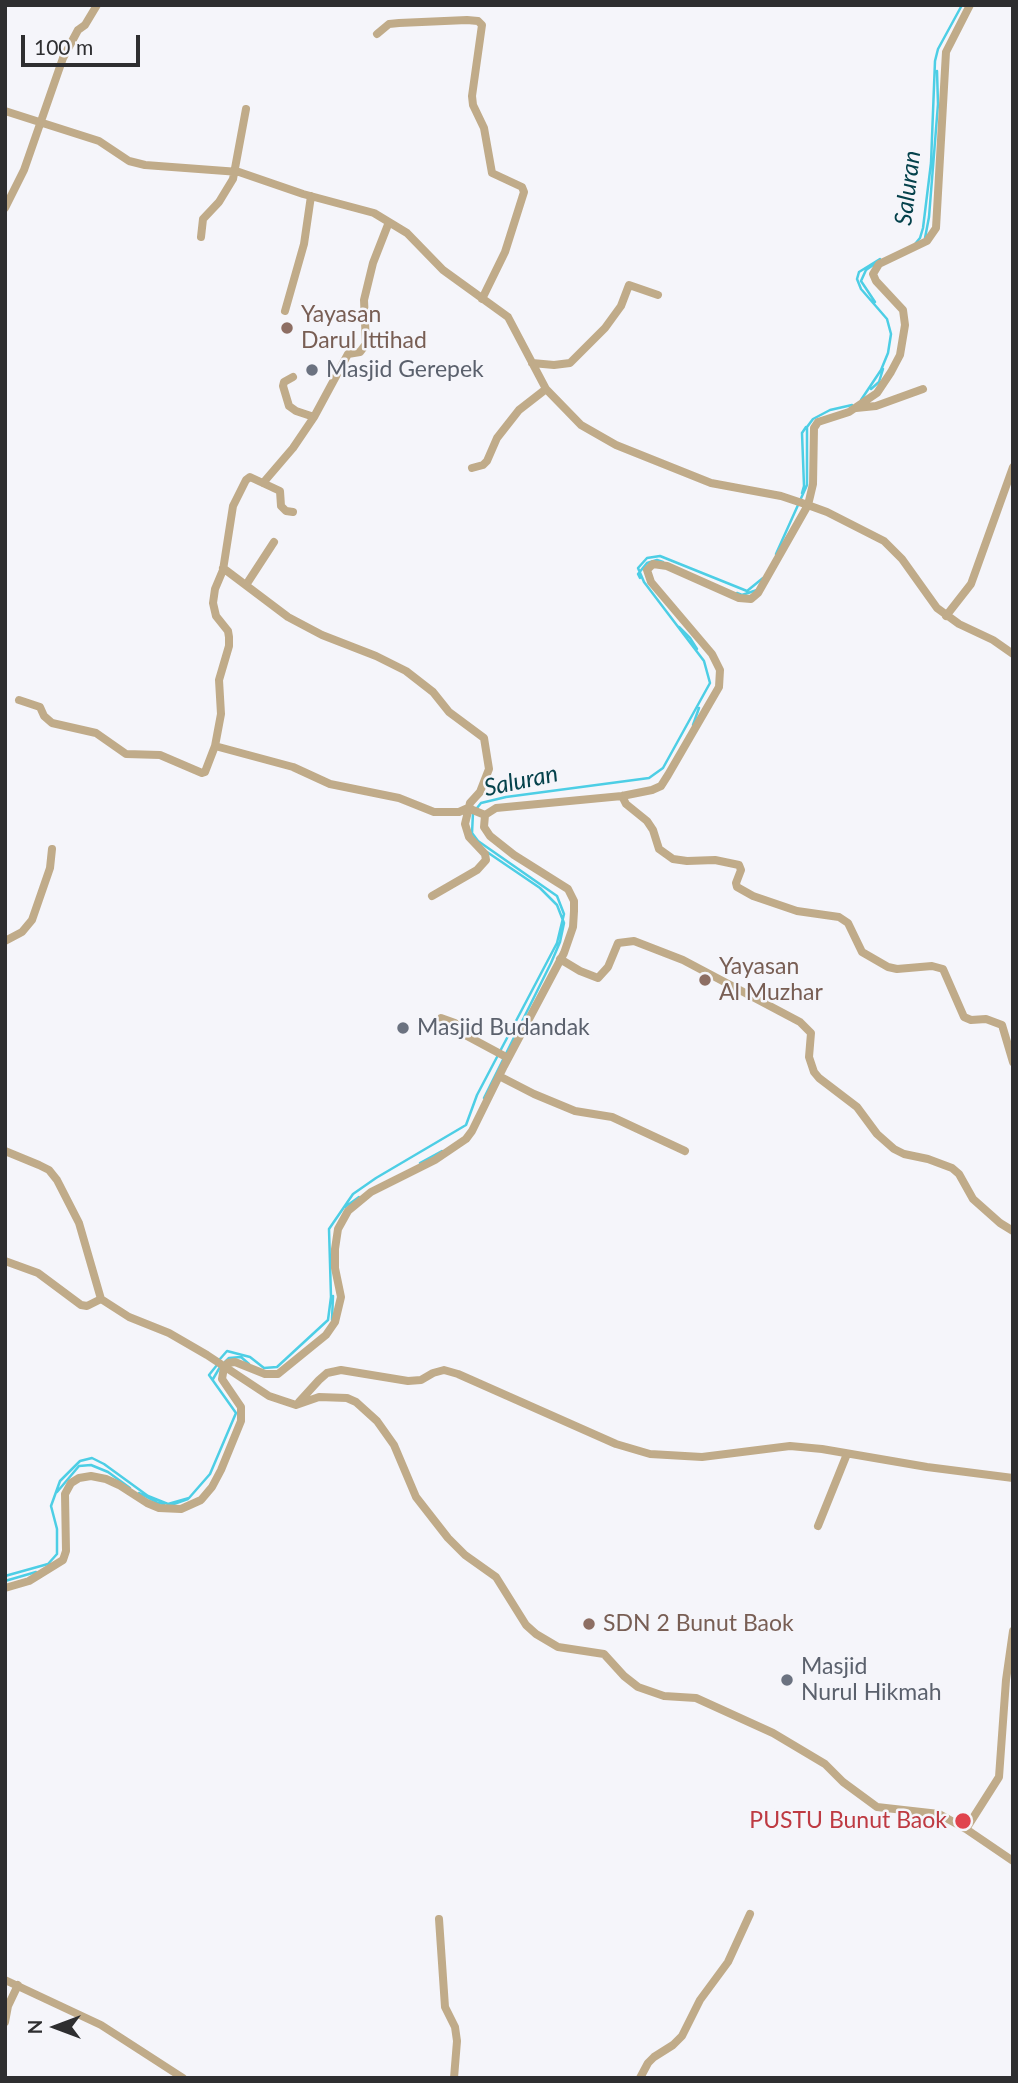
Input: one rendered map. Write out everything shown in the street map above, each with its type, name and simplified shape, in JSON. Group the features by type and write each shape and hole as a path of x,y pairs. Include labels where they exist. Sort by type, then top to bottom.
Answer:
{"street":[{"path":"5,208 24,170 63,58 78,30 85,25 97,5"},
{"path":"856,408 877,393 886,382 900,355 904,336 903,310 876,281 873,274 876,267 920,246 936,228 946,52 970,5"},
{"path":"377,34 389,24 400,23 467,20 478,21 482,25 473,104 484,128 492,173 522,187 524,191 505,252 482,299"},
{"path":"201,237 204,219 233,179 246,109"},
{"path":"5,111 99,141 129,161 233,172 374,213 407,233 443,270 508,317 546,389 581,425 616,445 711,482 781,496 806,504 884,541 902,559 927,596 946,616 1013,654"},
{"path":"285,311 304,244 311,196"},
{"path":"263,483 293,448 314,417 348,354 360,352 366,344 364,300 373,263 389,222"},
{"path":"532,363 570,363 605,328 621,306 629,285 654,291 658,295"},
{"path":"293,377 284,382 283,386 289,405 296,411 314,417"},
{"path":"215,746 293,767 330,784 400,798 434,812 470,809 484,814 496,808 622,796 661,786 719,687 720,670 712,654 651,582 648,568 653,564 667,566 740,598 751,599 758,593 806,504 813,484 814,428 818,422 856,408 876,406 923,388"},
{"path":"472,468 487,461 497,438 519,410 546,389"},
{"path":"946,616 971,584 1013,467"},
{"path":"19,700 40,707 44,716 52,723 96,733 126,754 160,755 205,772 215,746 221,713 219,680 229,646 228,631 216,616 213,603 223,568 233,506 248,478 280,491 281,506 286,511 293,512"},
{"path":"246,585 274,542"},
{"path":"223,568 288,617 322,635 406,671 433,692 449,712 484,738 489,769 465,819 466,831 485,854 486,860 477,870 432,896"},
{"path":"622,796 626,804 648,821 659,849 673,859 715,860 739,865 741,870 737,887 797,911 839,917 848,923 862,952 888,967 897,969 932,966 943,969 964,1017 971,1020 986,1019 1002,1026 1013,1062"},
{"path":"223,1366 235,1362 265,1374 278,1374 326,1335 335,1322 341,1297 335,1268 335,1249 338,1229 348,1211 371,1192 435,1160 466,1139 499,1076 503,1055 561,959 573,928 574,901 568,889 497,843 484,827 484,814"},
{"path":"5,941 22,932 32,920 47,879 52,849"},
{"path":"561,959 598,978 608,967 618,943 634,941 683,960 800,1022 811,1033 809,1057 819,1078 858,1107 877,1134 894,1149 953,1168 973,1199 1013,1231"},
{"path":"441,1018 455,1023 467,1036 503,1055"},
{"path":"499,1076 575,1111 612,1117 685,1151"},
{"path":"5,1151 39,1164 49,1170 57,1180 79,1223 101,1299 129,1317 207,1354 268,1396 296,1405 319,1397 347,1398 356,1402 377,1421 394,1445 416,1497 448,1538 465,1555 496,1577 526,1625 547,1642 558,1647 604,1654 638,1687 664,1696 696,1698 773,1732 825,1764 843,1782 877,1807 939,1814 967,1829 1013,1861"},
{"path":"5,1261 38,1273 81,1306 101,1299"},
{"path":"5,1588 29,1581 63,1560 66,1551 65,1494 71,1483 79,1478 91,1476 106,1479 159,1507 181,1509 201,1500 221,1470 241,1421 241,1407 222,1378 223,1366"},
{"path":"296,1405 327,1373 341,1370 408,1381 421,1380 444,1370 616,1444 650,1454 702,1457 790,1446 1013,1478"},
{"path":"818,1526 848,1454"},
{"path":"967,1829 999,1777 1006,1680 1013,1631"},
{"path":"640,2078 648,2063 682,2036 700,2000 728,1962 750,1914"},
{"path":"439,1919 445,2007 455,2027 457,2041 454,2078"},
{"path":"5,1980 101,2025 183,2078"},
{"path":"5,2022 8,2006 18,1985"}],"waterway":[{"name":"Saluran","path":"915,244 923,228 931,163 935,61 938,49 962,5"},
{"name":"Saluran","path":"925,238 938,104 937,71"},
{"name":"Saluran","path":"861,400 881,370 888,353 891,334 887,319 861,289 857,279 859,272 880,259"},
{"name":"Saluran","path":"875,302 861,281 866,270 876,263"},
{"path":"871,389 879,382 883,369"},
{"name":"Saluran","path":"776,554 807,485 807,427 813,419 830,410 852,405"},
{"name":"Saluran","path":"802,493 802,433 806,427"},
{"name":"Saluran","path":"477,808 481,803 506,797 649,778 663,768 710,683 704,661 644,582 638,568 647,558 660,556 747,591 763,578"},
{"name":"Saluran","path":"640,578 638,574 647,563 657,560 663,562"},
{"name":"Saluran","path":"737,593 742,595 757,590"},
{"name":"Saluran","path":"679,627 697,649"},
{"name":"Saluran","path":"693,725 699,708"},
{"name":"Saluran","path":"220,1359 227,1351 250,1357 264,1368 277,1367 328,1320 331,1297 329,1229 353,1194 466,1125 477,1095 557,943 564,914 557,896 478,841 472,833 473,813"},
{"path":"484,1098 551,963 564,923 557,905 540,888 487,852"},
{"path":"420,1163 442,1151"},
{"name":"Saluran","path":"345,1207 359,1197"},
{"name":"Saluran","path":"332,1320 333,1296"},
{"name":"Saluran","path":"225,1362 229,1358 241,1357 249,1364"},
{"name":"Saluran","path":"5,1576 48,1564 57,1554 57,1529 51,1506 60,1481 80,1461 92,1458 148,1496 168,1504 189,1498 210,1474 236,1413 209,1375 217,1365"},
{"path":"213,1379 220,1367"},
{"path":"57,1492 79,1466 91,1465 108,1472 130,1488"},
{"name":"Saluran","path":"139,1493 164,1504"},
{"name":"Saluran","path":"171,1505 188,1499"},
{"path":"5,1581 36,1572"}],"place":[{"name":"Yayasan Darul Ittihad","path":"287,328"},
{"name":"Masjid Gerepek","path":"312,370"},
{"name":"Yayasan Al Muzhar","path":"705,980"},
{"name":"Masjid Budandak","path":"403,1028"},
{"name":"SDN 2 Bunut Baok","path":"589,1624"},
{"name":"Masjid Nurul Hikmah","path":"787,1680"},
{"name":"PUSTU Bunut Baok","path":"963,1821"}]}
